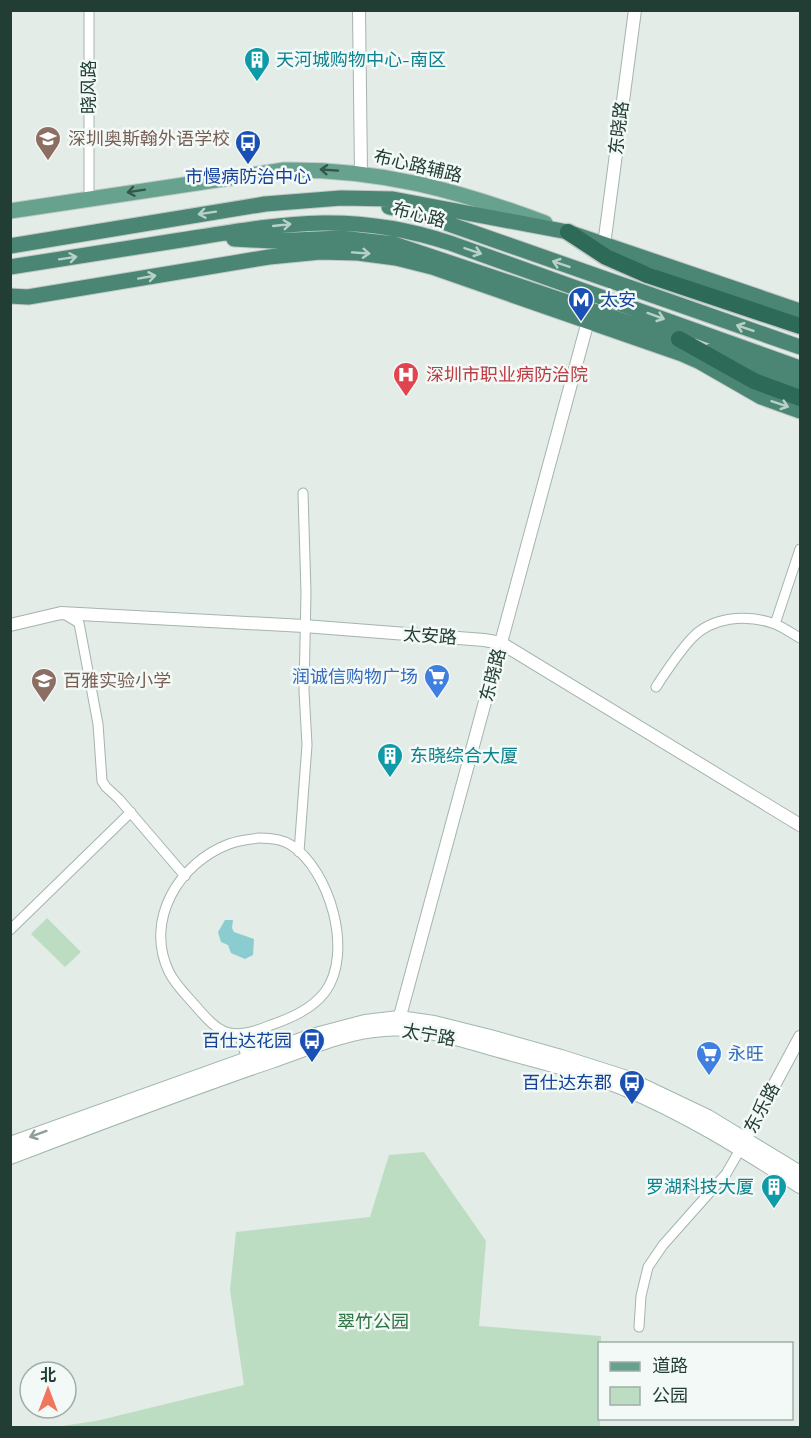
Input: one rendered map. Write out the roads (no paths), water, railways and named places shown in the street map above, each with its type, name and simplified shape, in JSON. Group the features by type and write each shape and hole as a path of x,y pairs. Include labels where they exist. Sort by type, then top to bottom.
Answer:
{"highway":[{"name":"布心路","path":"10,246 244,207 361,197 415,201 509,222 568,232"},
{"name":"布心路","path":"307,201 362,203 423,215 801,347"},
{"name":"布心路","path":"10,267 278,225 321,222 358,223 407,231 450,243 801,368"},
{"name":"布心路辅路","path":"568,232 801,311"},
{"path":"568,232 606,257 647,275 801,326"},
{"path":"195,238 273,241 341,238 394,244 679,339 801,383"},
{"path":"10,298 269,256 320,252 358,253 396,258 432,267 682,354 761,397 801,411"},
{"path":"679,339 754,381 801,398"}],"main road":[{"name":"布心路辅路","path":"10,211 284,170 320,170 361,173 410,181 462,195 568,232"},
{"name":"太宁路","path":"10,1144 312,1036 366,1022 434,1023 561,1057 624,1077 708,1117 801,1186"},
{"name":"太宁路","path":"10,1157 160,1099 305,1050 398,1023"},
{"name":"太宁路","path":"743,1144 801,1173"}],"street":[{"name":"晓风路","path":"89,10 89,199"},
{"path":"359,10 361,173"},
{"name":"东晓路","path":"604,245 634,10"},
{"name":"东晓路","path":"398,1023 588,321"},
{"path":"299,852 307,745 303,492"},
{"path":"775,624 801,549"},
{"path":"61,613 79,623 98,724 102,781 185,876"},
{"name":"太安路","path":"10,626 61,613 304,626 501,643 801,825"},
{"path":"656,687 694,636 716,622 740,617 775,624 801,638"},
{"path":"10,930 131,812"},
{"path":"275,838 290,844 299,852 320,879 332,906 338,951 334,975 325,992 312,1005 292,1017 259,1030 239,1034 228,1034 218,1030 181,989 169,971 161,935 163,911 175,887 202,859 231,843 247,839 275,838"},
{"path":"239,1034 247,1059"},
{"name":"东乐路","path":"743,1144 801,1036"},
{"path":"639,1327 641,1296 648,1267 663,1245 726,1174 743,1144"}],"water":[{"path":"225,920 233,920 234,932 254,939 253,955 245,959 231,953 228,945 221,942 218,932"}],"place":[{"name":"天河城购物中心-南区","path":"257,83"},
{"name":"深圳奥斯翰外语学校","path":"48,162"},
{"name":"市慢病防治中心","path":"248,166"},
{"name":"太安","path":"581,323"},
{"name":"深圳市职业病防治院","path":"406,398"},
{"name":"润诚信购物广场","path":"437,700"},
{"name":"百雅实验小学","path":"44,704"},
{"name":"东晓综合大厦","path":"390,779"},
{"name":"百仕达花园","path":"312,1064"},
{"name":"永旺","path":"709,1077"},
{"name":"百仕达东郡","path":"632,1106"},
{"name":"罗湖科技大厦","path":"774,1210"}],"park label":[{"name":"翠竹公园","path":"373,1322"}]}
